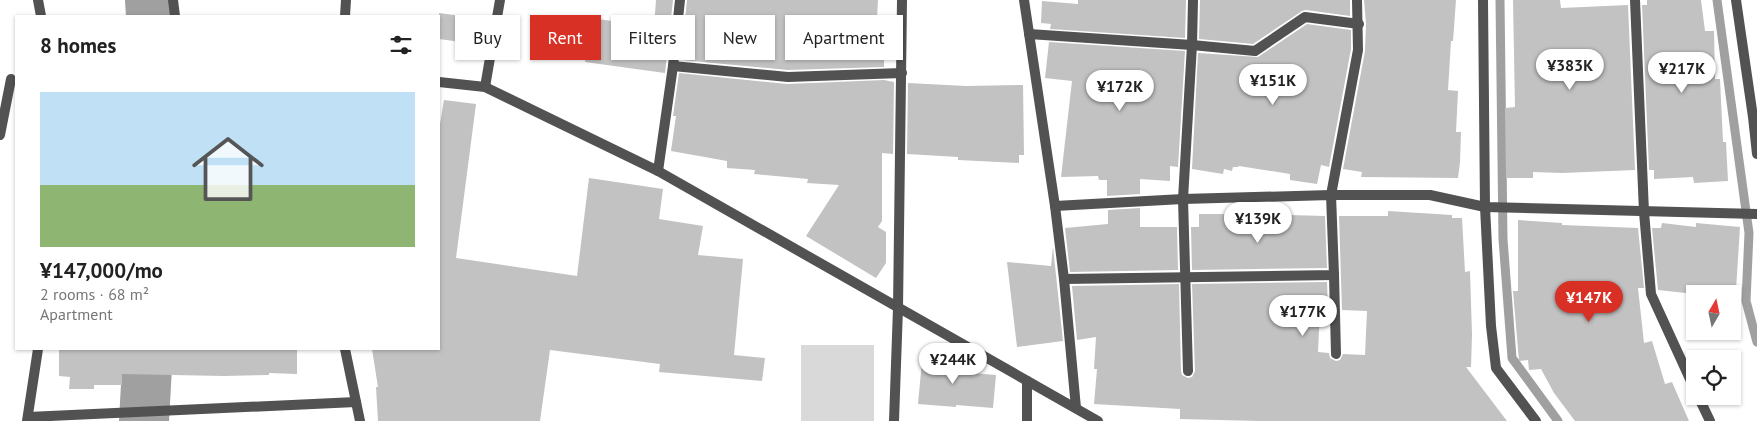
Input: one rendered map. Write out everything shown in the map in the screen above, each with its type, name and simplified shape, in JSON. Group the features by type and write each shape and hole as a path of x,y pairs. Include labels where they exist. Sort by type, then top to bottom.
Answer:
{"street":[{"path":"38,0 41,15"},
{"path":"173,0 175,15"},
{"path":"345,15 346,0"},
{"path":"485,87 500,0"},
{"path":"658,171 680,0"},
{"path":"894,421 898,308 902,0"},
{"path":"1024,0 1055,206 1076,408"},
{"path":"1188,371 1182,199 1193,0"},
{"path":"1336,354 1331,195 1358,50 1359,24 1357,0"},
{"path":"1483,0 1491,326 1496,368 1536,421"},
{"path":"1635,0 1644,212 1651,294 1686,370"},
{"path":"1736,0 1755,113 1757,154"},
{"path":"1029,34 1192,45 1255,52 1305,17 1359,24"},
{"path":"673,66 788,77 902,73"},
{"path":"0,80 14,79 0,136"},
{"path":"440,82 485,87 658,171 1098,421"},
{"path":"1055,206 1182,199 1430,194 1489,206 1757,214"},
{"path":"1064,279 1334,275"},
{"path":"38,350 27,419 356,402"},
{"path":"345,350 360,421"},
{"path":"1027,380 1027,421"},
{"path":"1702,405 1710,421"}],"shaded area":[{"path":"801,345 874,345 874,421 801,421"}],"building":[{"path":"656,0 673,0 671,15 655,15"},
{"path":"687,0 878,0 877,15 785,15 785,60 884,60 884,67 788,70 681,60 695,60 695,15 686,15"},
{"path":"1078,0 1186,0 1185,38 1050,29 1051,24 1041,23 1042,1 1078,4"},
{"path":"1200,0 1350,0 1350,16 1302,11 1253,44 1199,39"},
{"path":"1364,0 1456,0 1448,90 1458,91 1456,132 1461,132 1458,178 1361,177 1362,172 1343,169 1365,51 1366,24"},
{"path":"1513,0 1560,0 1561,8 1628,5 1635,170 1562,173 1533,172 1533,178 1506,178 1505,108 1515,107"},
{"path":"1647,0 1701,0 1705,31 1714,31 1715,79 1720,79 1723,142 1726,142 1728,181 1694,183 1693,177 1654,179 1654,170 1649,170 1642,5 1647,5"},
{"path":"439,13 455,15 455,41 440,39"},
{"path":"601,19 611,21 611,60 666,60 665,73 585,62 585,60 601,60"},
{"path":"1307,24 1351,30 1351,49 1329,167 1321,165 1317,184 1290,180 1290,174 1239,166 1233,167 1232,171 1224,169 1223,174 1192,169 1198,53 1258,57"},
{"path":"1049,42 1185,51 1178,167 1170,166 1170,181 1140,179 1140,194 1107,196 1107,180 1099,180 1098,176 1061,177 1072,81 1045,78"},
{"path":"679,73 787,84 884,80 894,82 893,154 882,153 882,221 878,227 886,232 886,263 876,278 806,236 839,185 807,183 808,179 754,174 755,170 727,168 727,161 671,151 676,116 673,116"},
{"path":"908,83 966,86 1023,85 1024,155 1019,155 1019,163 958,160 958,157 907,154"},
{"path":"444,100 476,104 456,258 577,276 589,178 663,189 659,219 703,226 698,255 743,259 734,355 765,358 762,381 659,372 660,364 550,350 540,421 378,421 376,387 378,387 372,350 440,350 440,124"},
{"path":"1140,208 1140,227 1177,227 1178,270 1070,272 1065,228 1108,224 1108,210"},
{"path":"1388,211 1452,215 1452,218 1462,218 1465,272 1470,271 1472,335 1471,367 1466,367 1507,421 1259,421 1180,419 1180,409 1094,404 1097,369 1094,369 1096,337 1077,340 1072,286 1179,284 1181,371 1182,375 1188,378 1192,377 1195,371 1192,284 1327,282 1328,309 1320,309 1318,352 1329,353 1330,358 1336,361 1340,360 1343,354 1365,355 1367,311 1342,310 1339,216 1388,216"},
{"path":"1199,214 1238,214 1238,223 1289,224 1289,215 1325,216 1327,268 1192,270 1191,227 1199,227"},
{"path":"1518,220 1562,223 1562,225 1638,228 1644,288 1638,288 1644,343 1652,341 1665,384 1672,382 1689,421 1575,421 1554,393 1541,369 1529,370 1528,360 1519,361 1513,291 1518,291"},
{"path":"1662,223 1696,227 1696,223 1740,227 1736,285 1686,285 1686,293 1658,290 1652,228 1661,228"},
{"path":"1053,247 1063,341 1017,347 1007,262 1051,266"},
{"path":"59,350 297,350 297,374 269,373 269,375 224,376 122,374 122,385 94,385 94,389 69,389 70,377 59,376"},
{"path":"923,350 949,355 947,371 996,375 993,408 918,404"}],"waterway":[{"path":"150,0 151,15"},
{"path":"1500,0 1503,239 1512,358 1558,421"},
{"path":"1717,0 1749,233 1746,301 1757,342"},
{"path":"144,421 148,350"}]}
